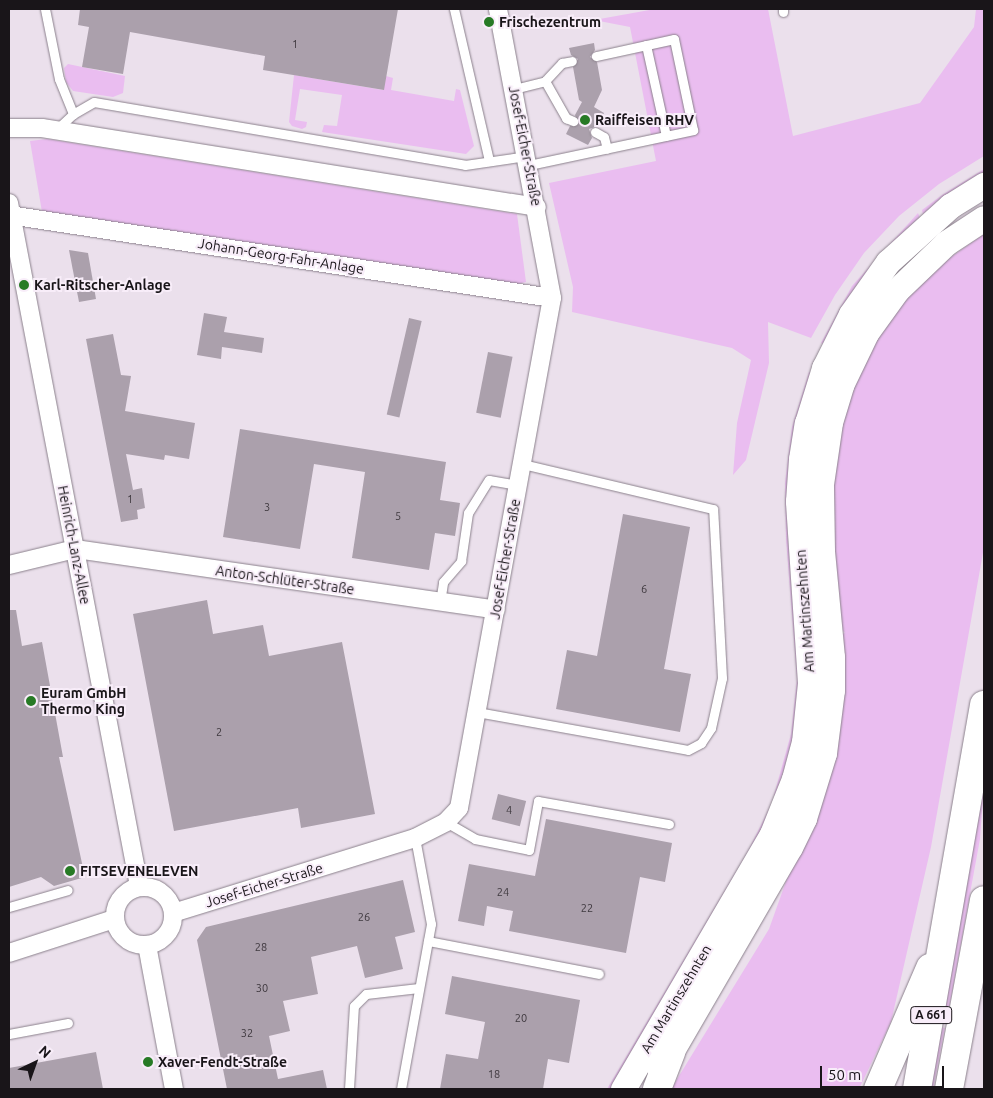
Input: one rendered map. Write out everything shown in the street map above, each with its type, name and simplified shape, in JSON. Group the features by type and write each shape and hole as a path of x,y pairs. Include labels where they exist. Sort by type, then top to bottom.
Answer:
{"highway":[{"name":"A 661","path":"917,1089 945,940 984,705"},
{"name":"A 661","path":"949,1089 984,900"},
{"name":"A 661","path":"878,1089 910,1009 945,940"},
{"path":"658,1089 672,1052"}],"main road":[{"name":"Am Martinszehnten","path":"623,1089 760,857 794,779 804,742 810,683 798,501 801,459 807,423 824,368 851,314 888,262 950,206 984,185"},
{"name":"Am Martinszehnten","path":"649,1089 790,847 804,818 824,753 832,665 820,484 830,422 841,385 866,333 896,290 946,243 984,218"}],"street":[{"name":"Josef-Eicher-Straße","path":"173,913 415,838 446,822 459,808 552,298 537,207 499,9"},
{"path":"9,128 56,130 537,207"},
{"name":"Johann-Georg-Fahr-Anlage","path":"9,211 552,298"},
{"name":"Heinrich-Lanz-Allee","path":"9,211 139,886"},
{"path":"9,565 75,549"},
{"name":"Anton-Schlüter-Straße","path":"75,549 496,610"},
{"path":"139,886 160,891 169,901 173,913 167,935 147,946 124,938 114,920 115,908 121,896 139,886"},
{"path":"9,953 114,920"},
{"path":"147,946 174,1089"}],"lane":[{"path":"45,9 59,79 72,114"},
{"path":"454,9 489,161"},
{"path":"56,130 72,114 94,102 465,165 489,161 528,160 607,149 693,130 674,39 596,56"},
{"path":"646,45 666,136"},
{"path":"514,89 545,81 562,63 572,61"},
{"path":"545,81 566,118 573,121"},
{"path":"595,132 604,137 607,149"},
{"path":"477,712 688,750 702,743 711,728 722,678 713,509 522,464"},
{"path":"440,602 443,582 461,561 468,513 489,480 518,485"},
{"path":"446,822 475,839 529,850 538,801 669,824"},
{"path":"401,1089 431,924 415,838"},
{"path":"9,907 68,890"},
{"path":"428,941 599,974"},
{"path":"349,1089 354,1006 366,994 419,988"},
{"path":"9,1034 68,1024"}],"shaded area":[{"path":"655,9 768,9 793,136 920,103 974,27 976,9 984,9 984,156 939,184 899,216 864,253 835,295 811,338 768,322 769,363 746,460 733,475 737,423 751,360 732,348 572,312 573,287 549,183 656,161 630,27 594,20"},
{"path":"68,64 125,76 123,93 113,97 73,91 66,82 64,68"},
{"path":"294,75 383,90 386,76 393,78 391,90 454,101 456,89 460,90 474,146 466,154 322,132 324,125 337,126 342,95 300,89 295,120 307,122 306,127 302,129 292,126 289,122"},
{"path":"47,139 517,214 526,282 513,285 42,212 30,141"},
{"path":"984,169 984,174 923,214 922,210 942,195"},
{"path":"918,213 920,218 824,344 821,343 852,286"},
{"path":"984,234 984,547 931,847 891,1022 859,1089 671,1089 769,929 789,873 818,815 832,767 843,699 841,634 845,633 841,629 837,582 832,510 833,470 838,437 853,386 868,353 911,291 931,271"},
{"path":"809,372 812,373 796,731 778,796 774,795 791,734 797,679 786,539 785,483 792,427"},
{"path":"984,784 980,839 948,1014 942,1014"},
{"path":"774,799 765,827 612,1089 607,1089 747,853"},
{"path":"940,1027 945,1028 933,1089 928,1089"}],"building":[{"path":"80,9 398,9 384,90 263,70 265,56 130,32 123,74 82,67 89,27 78,25"},
{"path":"594,43 595,50 590,57 597,62 602,90 594,107 604,113 598,126 589,129 592,138 588,145 566,134 570,126 578,124 575,115 582,102 579,100 573,67 578,59 571,55 569,48"},
{"path":"69,250 88,253 96,299 79,302"},
{"path":"204,313 227,317 224,332 264,338 262,353 222,347 221,359 197,355"},
{"path":"409,318 422,321 399,417 387,414"},
{"path":"113,334 121,375 131,376 125,411 195,423 189,459 165,455 164,460 126,454 133,490 142,488 145,508 137,510 138,519 121,522 86,339"},
{"path":"488,352 513,357 501,418 476,413"},
{"path":"240,429 446,462 440,500 460,503 455,536 435,533 429,570 352,558 365,472 314,464 300,549 223,537"},
{"path":"623,514 690,527 664,669 691,674 680,732 556,709 567,650 597,656"},
{"path":"207,600 213,634 263,625 269,656 342,642 375,814 301,828 298,808 174,831 133,614"},
{"path":"9,610 16,610 22,646 42,642 63,757 59,757 85,877 54,886 41,877 9,887"},
{"path":"498,794 526,801 520,826 492,819"},
{"path":"546,819 672,843 665,882 640,877 626,953 509,931 513,911 487,906 484,926 458,921 469,864 535,876"},
{"path":"403,880 415,932 395,937 403,969 365,978 357,946 311,957 318,994 283,1001 290,1031 269,1036 278,1079 323,1070 327,1089 227,1089 197,940 206,927"},
{"path":"452,976 580,1000 569,1063 548,1059 543,1089 440,1089 446,1054 478,1059 485,1022 445,1014"},
{"path":"96,1052 103,1089 9,1089 9,1068"}],"place":[{"name":"Frischezentrum","path":"489,22"},
{"name":"Raiffeisen RHV","path":"585,120"},
{"name":"Karl-Ritscher-Anlage","path":"24,285"},
{"name":"Euram GmbH Thermo King","path":"31,701"},
{"name":"FITSEVENELEVEN","path":"70,871"},
{"name":"Xaver-Fendt-Straße","path":"148,1062"}]}
